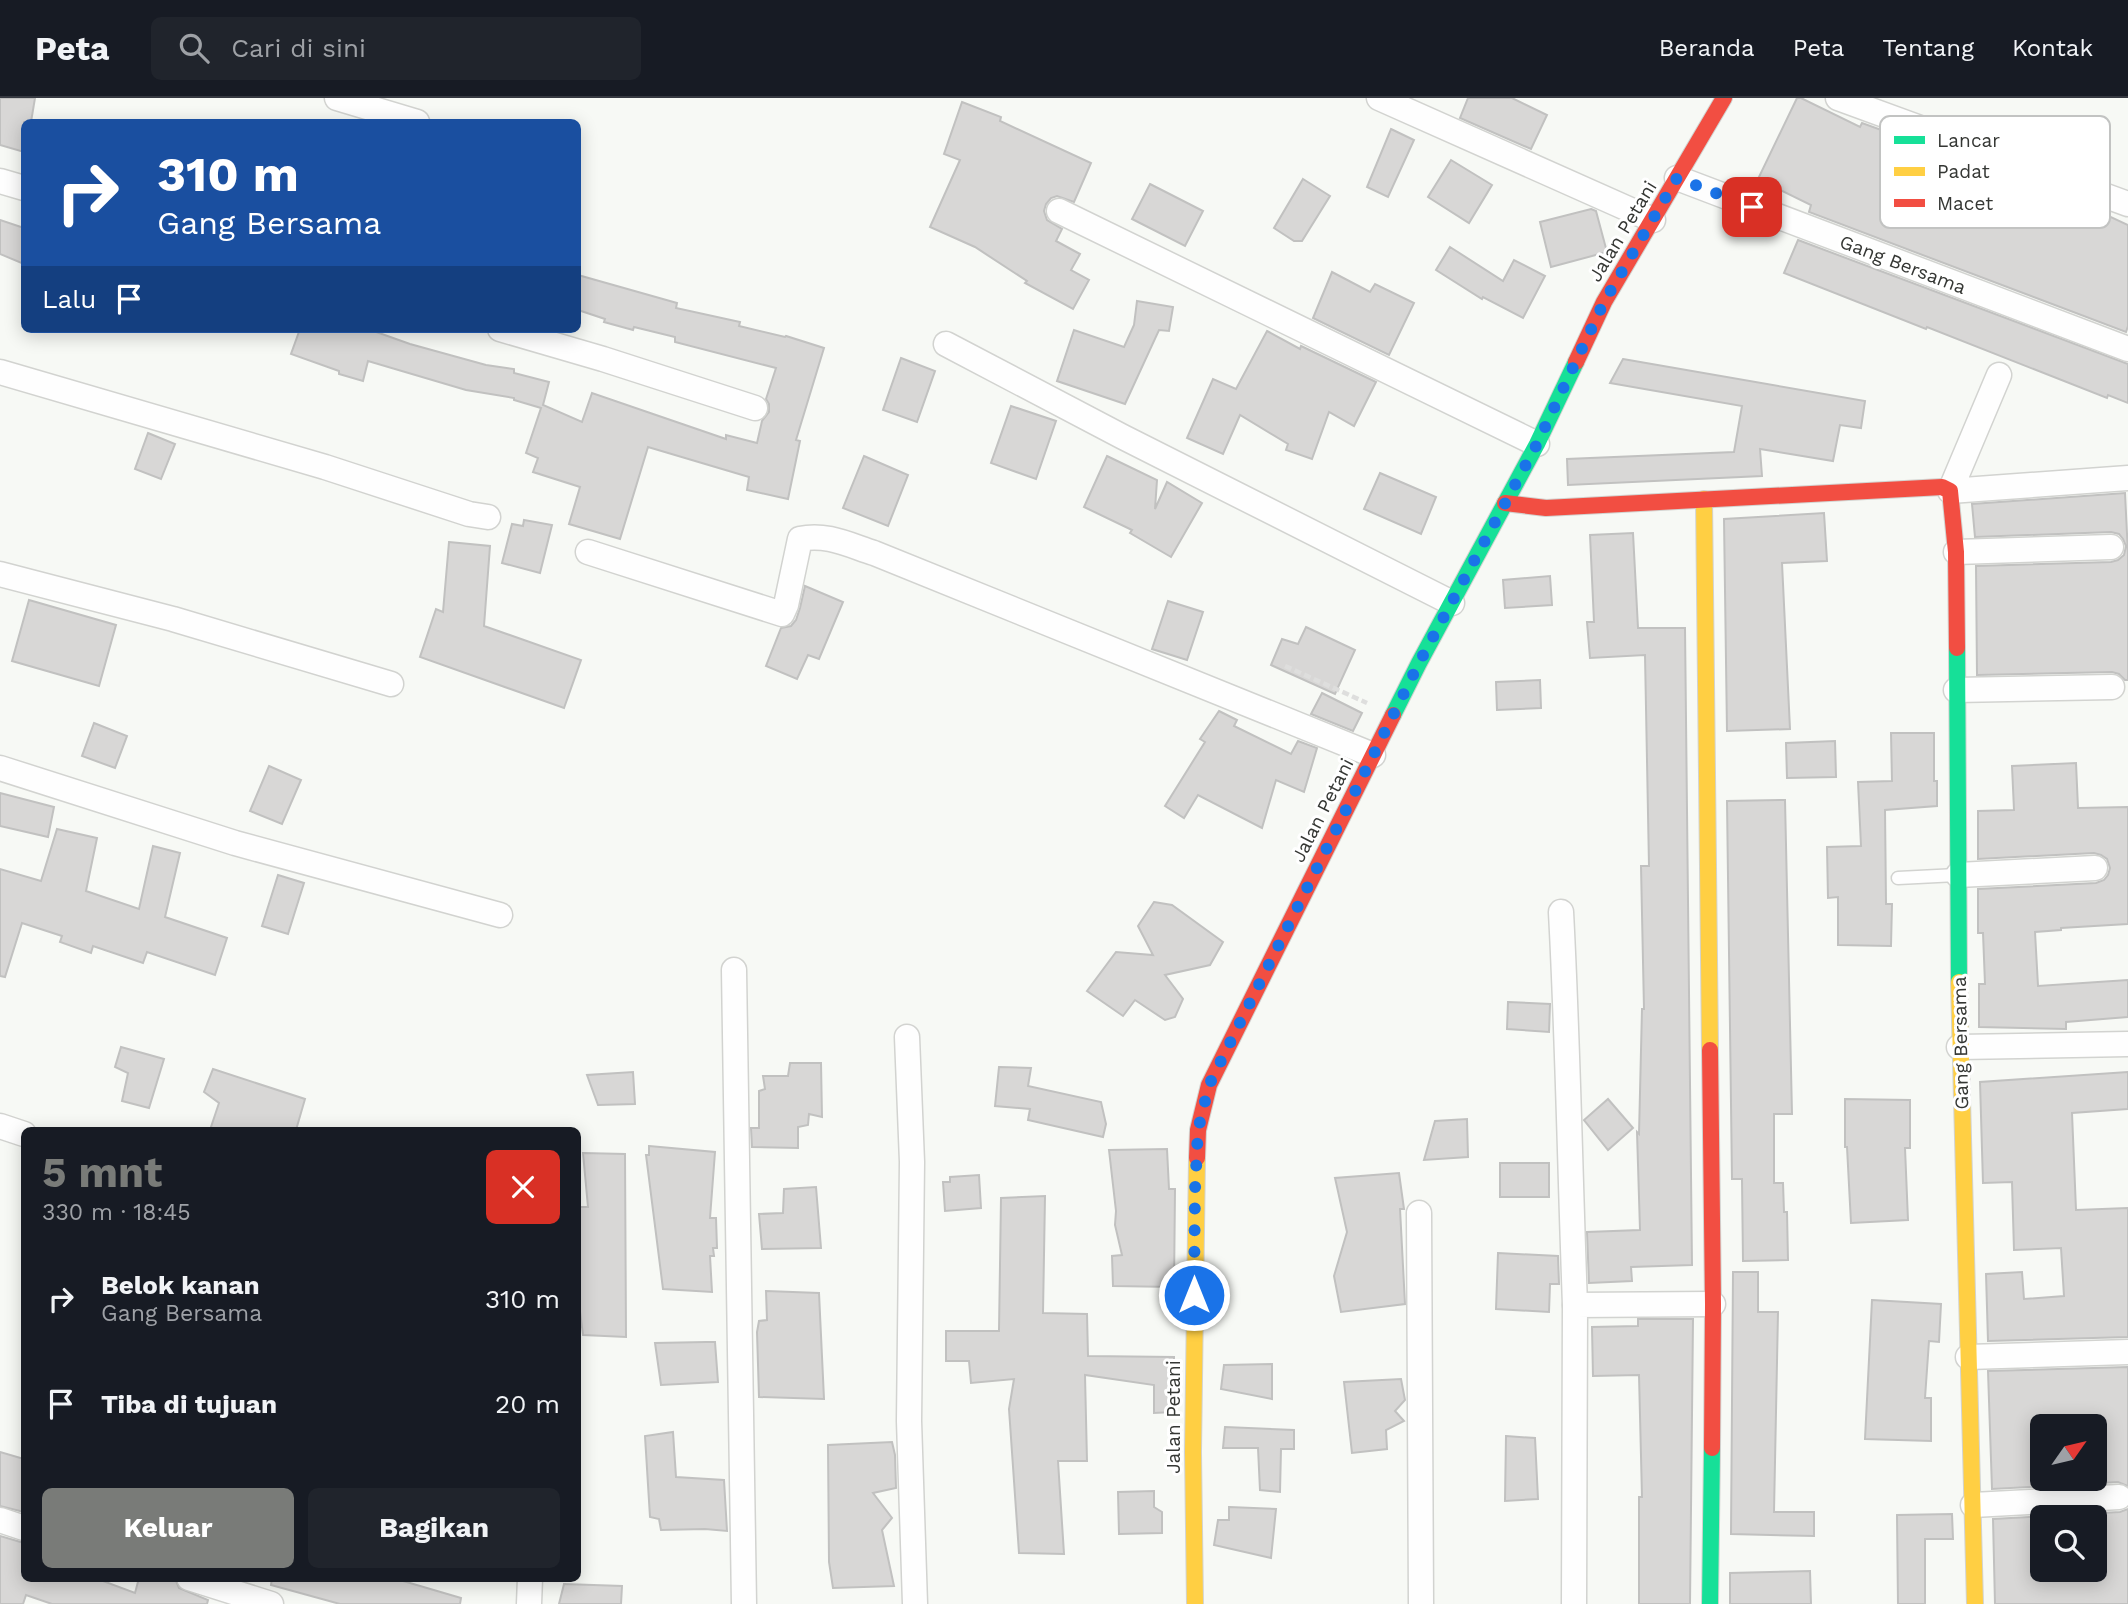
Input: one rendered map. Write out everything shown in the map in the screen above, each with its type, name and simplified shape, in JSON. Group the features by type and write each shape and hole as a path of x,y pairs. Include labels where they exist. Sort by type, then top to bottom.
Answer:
{"street":[{"path":"337,98 407,119"},
{"path":"1379,98 1653,220"},
{"name":"Jalan Petani","path":"1195,1604 1194,1231 1198,1130 1209,1085 1393,714 1537,444 1604,302 1724,98"},
{"path":"1838,98 1887,116"},
{"name":"Gang Bersama","path":"1677,178 2128,349"},
{"path":"0,181 21,187"},
{"path":"2110,197 2128,204"},
{"path":"1059,211 1537,444"},
{"path":"514,333 755,408"},
{"path":"946,344 1123,437 1452,603"},
{"path":"0,372 325,467 468,514 488,517"},
{"path":"1946,489 1999,375"},
{"path":"1505,503 1546,508 2128,478"},
{"name":"Gang Bersama","path":"1946,489 1956,552 1959,1047 1975,1604"},
{"path":"1704,499 1713,1304 1710,1604"},
{"path":"588,552 782,614 800,539 815,535 834,539 1373,755"},
{"path":"1956,552 2111,547"},
{"path":"0,574 173,619 391,684"},
{"path":"1956,690 2112,687"},
{"path":"0,768 234,843 500,915"},
{"path":"1958,875 2095,868"},
{"path":"1561,912 1574,1305 1574,1604"},
{"path":"734,970 744,1604"},
{"path":"907,1037 912,1162 909,1421 915,1604"},
{"path":"1959,1047 2128,1044"},
{"path":"0,1126 21,1133"},
{"path":"1419,1213 1421,1604"},
{"path":"1574,1305 1713,1304"},
{"path":"1968,1357 2128,1352"},
{"path":"1973,1505 2119,1497"},
{"path":"0,1520 21,1527"},
{"path":"202,1582 271,1604"},
{"path":"529,1604 530,1582"}],"lane":[{"path":"1898,878 1958,875"}],"path":[{"path":"1285,666 1393,714"}],"building":[{"path":"0,98 35,98 32,119 21,119 21,151 0,145"},
{"path":"1468,98 1512,98 1547,115 1531,149 1460,118"},
{"path":"1797,98 1801,98 1860,127 1862,123 1880,130 1880,228 2110,228 2110,217 2128,225 2126,332 1809,212 1811,205 1758,179"},
{"path":"962,102 1001,117 1000,121 1091,163 1074,202 1057,196 1051,198 1044,211 1047,220 1062,229 1056,241 1080,254 1071,270 1089,280 1073,309 1025,283 1027,281 975,247 930,227 960,160 944,154"},
{"path":"1391,129 1414,140 1388,197 1367,187"},
{"path":"1451,160 1492,185 1469,223 1428,197"},
{"path":"1303,179 1330,196 1302,241 1294,241 1274,228"},
{"path":"1150,184 1203,211 1185,246 1132,219"},
{"path":"1591,209 1596,211 1607,252 1551,267 1540,222"},
{"path":"0,220 21,227 21,263 0,254"},
{"path":"1798,240 2128,364 2128,403 2108,395 2107,398 1784,273"},
{"path":"1450,247 1503,281 1514,260 1545,276 1523,318 1483,297 1482,299 1436,270"},
{"path":"1332,272 1370,292 1375,284 1414,303 1389,355 1313,318"},
{"path":"581,276 677,303 676,308 740,322 739,326 824,348 796,440 800,441 788,499 747,490 749,477 648,447 620,539 569,524 580,487 533,472 538,458 526,453 541,408 514,398 466,390 368,361 363,381 291,354 299,333 379,333 486,365 514,369 514,373 549,382 543,405 582,422 592,393 726,439 726,435 757,443 762,421 769,412 766,399 776,368 675,342 675,337 604,322 605,319 581,311"},
{"path":"1137,301 1173,307 1169,331 1159,330 1125,404 1057,381 1074,330 1124,347 1134,325"},
{"path":"1267,331 1300,349 1301,346 1376,382 1354,426 1329,412 1312,459 1286,450 1288,444 1240,415 1223,454 1187,438 1213,379 1236,389"},
{"path":"901,358 935,371 917,422 883,410"},
{"path":"1623,359 1865,401 1861,428 1840,425 1833,461 1760,449 1762,476 1568,485 1567,459 1734,452 1742,406 1610,383"},
{"path":"1011,406 1056,421 1036,479 991,463"},
{"path":"148,433 175,444 161,479 135,469"},
{"path":"864,456 908,475 888,526 843,508"},
{"path":"1107,456 1157,480 1155,509 1167,482 1202,503 1171,557 1130,533 1132,530 1084,507"},
{"path":"1380,473 1436,497 1421,534 1364,509"},
{"path":"2125,493 2128,554 2128,680 2112,672 1977,675 1976,566 2111,562 2124,555 2126,546 2119,534 2111,532 1975,537 1972,504"},
{"path":"1824,513 1827,561 1782,563 1790,729 1727,731 1724,519"},
{"path":"524,520 552,525 540,573 502,563 512,524 523,526"},
{"path":"1633,533 1638,628 1685,628 1692,1265 1631,1267 1632,1281 1589,1283 1587,1232 1640,1230 1637,1132 1639,1134 1644,1009 1641,866 1649,866 1645,655 1590,658 1587,622 1594,622 1590,535"},
{"path":"449,542 490,546 484,626 581,660 564,708 420,657 436,609 443,612"},
{"path":"1550,576 1552,605 1505,608 1503,580"},
{"path":"805,586 843,602 819,659 808,655 797,679 766,666 781,628 791,626 796,620"},
{"path":"29,600 116,625 99,686 12,661"},
{"path":"1168,601 1203,612 1187,660 1152,649"},
{"path":"1306,627 1355,650 1335,694 1271,665 1282,639 1298,644"},
{"path":"1540,680 1541,708 1497,710 1496,682"},
{"path":"1322,693 1362,713 1353,731 1311,714"},
{"path":"1219,711 1237,720 1234,726 1291,754 1298,741 1317,748 1304,792 1276,780 1262,828 1198,795 1184,818 1165,806 1205,742 1200,739"},
{"path":"94,723 127,736 115,768 82,756"},
{"path":"1891,733 1934,733 1937,806 1885,810 1886,904 1892,904 1891,946 1838,945 1838,897 1828,898 1827,847 1861,846 1858,782 1892,781"},
{"path":"1835,741 1836,777 1787,778 1786,743"},
{"path":"2076,763 2078,808 2128,807 2128,924 2035,932 2038,986 2128,980 2128,1017 2066,1022 2066,1029 1979,1027 1979,984 1985,984 1983,933 1978,933 1978,889 2096,883 2104,880 2110,868 2107,859 2094,853 1978,859 1978,811 2014,810 2012,766"},
{"path":"269,766 301,780 282,824 250,811"},
{"path":"0,793 54,807 48,837 0,826"},
{"path":"1785,800 1792,1114 1774,1114 1774,1183 1783,1183 1784,1212 1787,1212 1788,1260 1743,1261 1742,1179 1732,1179 1727,801"},
{"path":"57,829 97,838 86,891 139,909 153,846 180,853 165,917 227,938 215,975 147,952 143,963 93,946 91,953 60,942 62,936 22,923 5,977 0,976 0,869 41,881"},
{"path":"278,875 304,883 288,934 262,926"},
{"path":"1154,902 1172,905 1223,942 1210,965 1165,975 1183,999 1175,1017 1165,1020 1135,1000 1123,1016 1087,991 1116,952 1153,955 1138,926"},
{"path":"1508,1002 1550,1004 1549,1032 1507,1029"},
{"path":"121,1047 164,1059 149,1108 122,1101 128,1073 115,1067"},
{"path":"790,1063 821,1063 822,1117 809,1114 808,1125 798,1127 798,1148 752,1147 751,1128 759,1128 759,1091 765,1089 763,1076 788,1076"},
{"path":"999,1067 1031,1068 1028,1086 1101,1102 1106,1124 1103,1137 1028,1120 1030,1109 995,1106"},
{"path":"213,1069 305,1099 297,1127 211,1127 219,1103 204,1092"},
{"path":"633,1072 635,1104 598,1105 587,1075"},
{"path":"2128,1072 2128,1109 2072,1113 2076,1210 2128,1208 2128,1337 1988,1341 1986,1274 2022,1272 2024,1299 2064,1296 2061,1248 2014,1250 2012,1182 1983,1183 1980,1082"},
{"path":"1608,1099 1633,1128 1608,1150 1584,1120"},
{"path":"1845,1099 1910,1100 1910,1148 1905,1148 1908,1220 1851,1223 1845,1147"},
{"path":"1467,1119 1468,1157 1424,1160 1435,1121"},
{"path":"649,1146 715,1152 710,1218 716,1218 717,1248 713,1248 714,1256 710,1256 712,1292 663,1289 646,1155 649,1155"},
{"path":"1167,1149 1169,1189 1175,1189 1174,1287 1113,1286 1112,1256 1122,1255 1115,1225 1116,1211 1109,1150"},
{"path":"583,1153 625,1154 626,1337 583,1335 581,1207 588,1207"},
{"path":"1500,1163 1549,1163 1549,1197 1500,1197"},
{"path":"1399,1173 1404,1209 1400,1209 1405,1304 1341,1312 1334,1276 1347,1232 1335,1178"},
{"path":"979,1175 981,1208 945,1211 943,1182 950,1182 950,1177"},
{"path":"816,1187 821,1248 762,1249 759,1214 783,1213 784,1189"},
{"path":"1045,1196 1043,1313 1087,1314 1088,1356 1174,1357 1173,1412 1154,1413 1154,1385 1085,1375 1087,1461 1058,1461 1064,1554 1019,1553 1009,1409 1014,1379 971,1383 969,1361 946,1361 946,1331 999,1331 1001,1198"},
{"path":"1498,1253 1558,1256 1559,1284 1550,1284 1549,1312 1496,1309"},
{"path":"1733,1272 1758,1272 1758,1312 1778,1312 1774,1512 1814,1512 1814,1536 1731,1534"},
{"path":"766,1291 819,1293 824,1399 759,1397 757,1332 759,1321 767,1320"},
{"path":"1872,1300 1941,1304 1939,1342 1929,1341 1925,1398 1931,1398 1931,1441 1865,1439"},
{"path":"1638,1319 1693,1319 1690,1604 1639,1604 1639,1497 1642,1497 1639,1375 1593,1376 1592,1327 1638,1326"},
{"path":"715,1342 718,1382 661,1385 655,1343"},
{"path":"1272,1364 1272,1399 1221,1389 1224,1365"},
{"path":"2128,1367 2128,1486 2118,1482 2107,1483 2107,1414 2030,1414 2030,1487 1992,1489 1988,1371"},
{"path":"1401,1379 1405,1400 1395,1411 1404,1421 1386,1430 1387,1449 1352,1453 1344,1382"},
{"path":"1225,1427 1294,1430 1294,1449 1281,1449 1280,1492 1260,1490 1258,1448 1223,1448"},
{"path":"673,1432 676,1477 724,1480 727,1531 661,1530 659,1519 650,1517 645,1436"},
{"path":"1506,1436 1535,1438 1538,1499 1505,1501"},
{"path":"892,1442 896,1488 873,1493 892,1518 882,1530 894,1586 833,1588 829,1562 828,1445"},
{"path":"0,1452 21,1458 21,1511 0,1506"},
{"path":"1154,1491 1154,1507 1162,1512 1162,1533 1119,1534 1118,1492"},
{"path":"1229,1507 1276,1509 1271,1558 1214,1545 1218,1520 1229,1520"},
{"path":"2128,1509 2128,1604 1995,1604 1993,1519 2030,1517 2030,1582 2107,1582 2107,1513"},
{"path":"1952,1514 1953,1539 1925,1539 1925,1604 1898,1604 1897,1515"},
{"path":"0,1536 21,1542 21,1582 106,1582 135,1593 138,1582 177,1582 179,1588 208,1600 207,1604 52,1604 26,1595 23,1604 0,1604"},
{"path":"1810,1571 1811,1604 1730,1604 1730,1573"},
{"path":"271,1582 407,1582 461,1598 460,1604 340,1604 271,1585"},
{"path":"564,1584 622,1586 621,1604 559,1604"}],"traffic: fast":[{"path":"1393,715 1537,444 1576,362"},
{"path":"1957,648 1959,982"},
{"path":"1710,1604 1712,1448"}],"traffic: slow":[{"path":"1704,499 1710,1050"},
{"path":"1959,982 1975,1604"},
{"path":"1195,1604 1193,1452 1197,1158"}],"traffic: jam":[{"path":"1576,362 1604,302 1724,98"},
{"path":"1505,503 1546,508 1942,487 1950,491 1956,552 1957,648"},
{"path":"1197,1158 1198,1130 1209,1085 1393,715"},
{"path":"1710,1050 1712,1448"}],"route":[{"path":"1194,1295 1198,1130 1209,1085 1419,663 1537,444 1604,302 1677,178 1752,207"}]}
